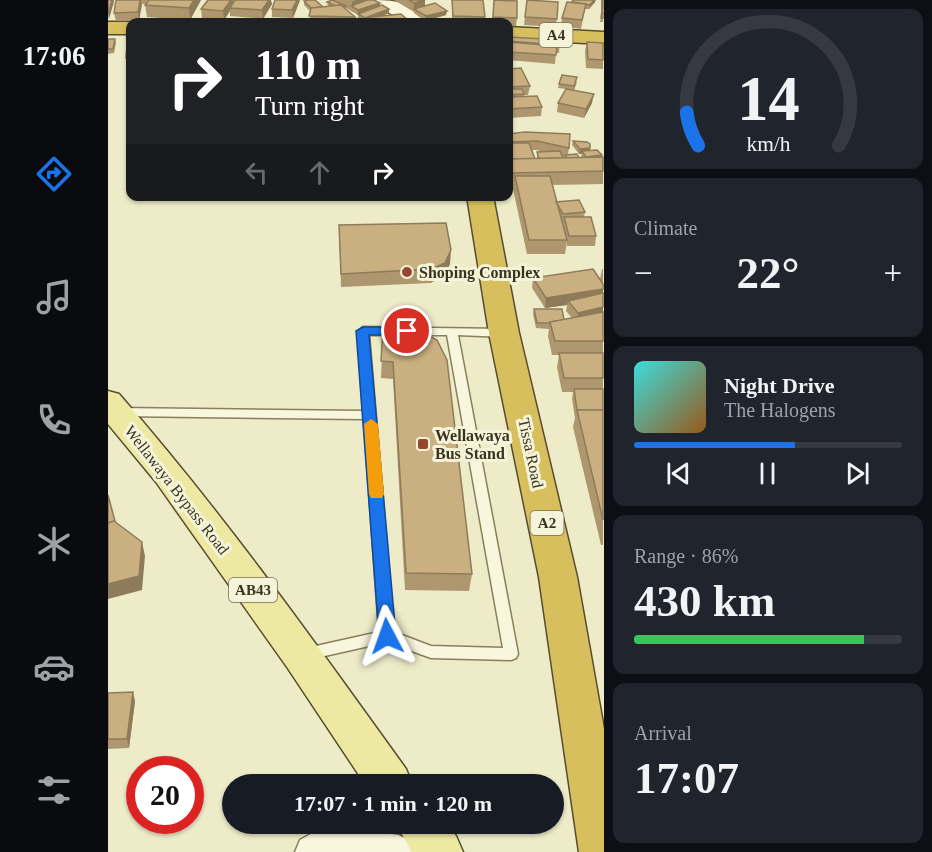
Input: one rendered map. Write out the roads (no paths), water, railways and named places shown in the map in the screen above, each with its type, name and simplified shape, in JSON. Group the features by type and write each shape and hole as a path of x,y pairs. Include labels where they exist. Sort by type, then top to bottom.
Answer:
{"highway":[{"path":"108,28 126,28"},
{"name":"A4","path":"513,33 603,38"},
{"name":"Tissa Road","path":"481,201 504,333 558,576 602,852"}],"main road":[{"path":"379,0 414,18"},
{"name":"Wellawaya Bypass Road","path":"111,407 168,473 301,655 383,774"},
{"path":"426,834 440,852"}],"street":[{"path":"312,852 327,841 398,852"}],"lane":[{"path":"387,636 363,331 504,333"},
{"path":"301,655 387,636 430,652 511,654 452,331"},
{"path":"111,407 370,415"}],"place":[{"name":"Shoping Complex","path":"407,272"},
{"name":"Wellawaya Bus Stand","path":"423,444"}]}
